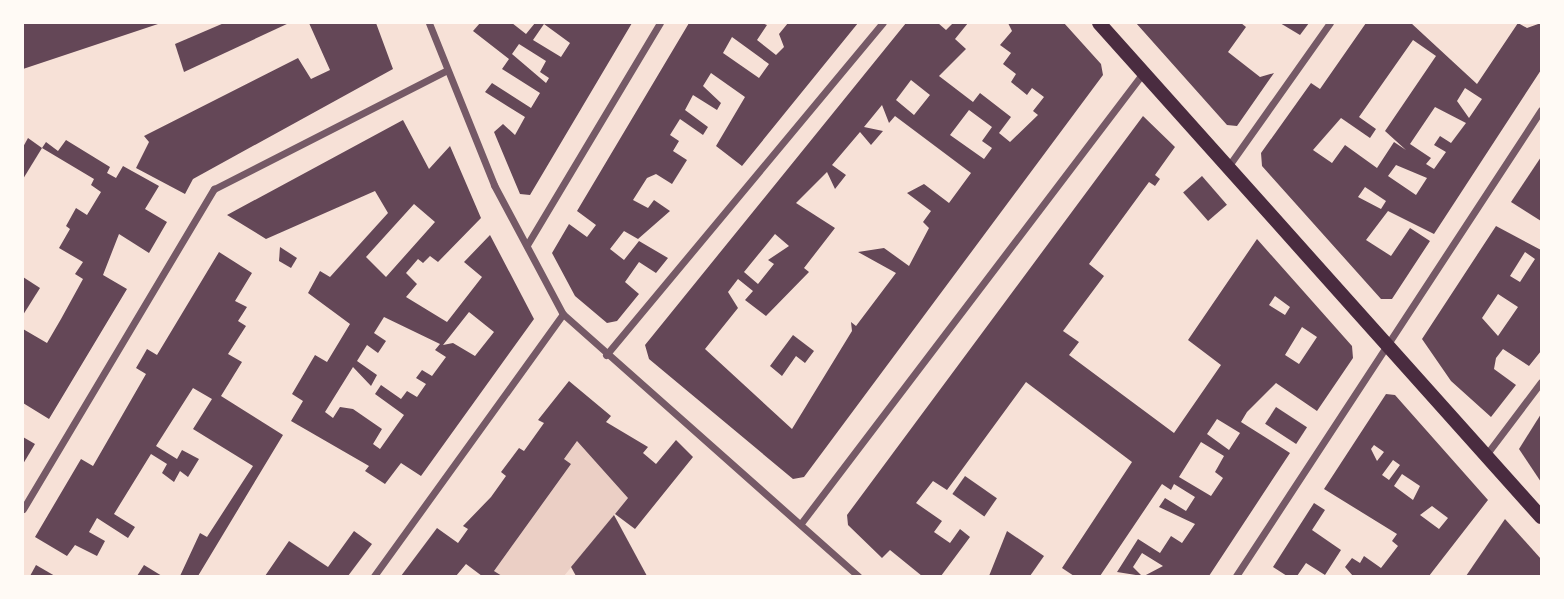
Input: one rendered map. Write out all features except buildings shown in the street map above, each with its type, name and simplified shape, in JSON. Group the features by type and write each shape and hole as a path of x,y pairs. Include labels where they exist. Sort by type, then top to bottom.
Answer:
{"main road":[{"path":"1100,23 1143,73 1230,164 1541,517"}],"street":[{"path":"429,23 446,71 527,245 563,314 606,355 802,522 858,576"},
{"path":"527,245 660,23"},
{"path":"606,355 883,23"},
{"path":"1230,164 1330,23"},
{"path":"23,509 214,189 446,71"},
{"path":"802,522 1143,73"},
{"path":"1236,576 1541,110"},
{"path":"374,576 563,314"},
{"path":"1486,455 1541,382"}],"shaded area":[{"path":"577,441 628,498 564,576 502,576 494,571 571,464 564,459"}]}
